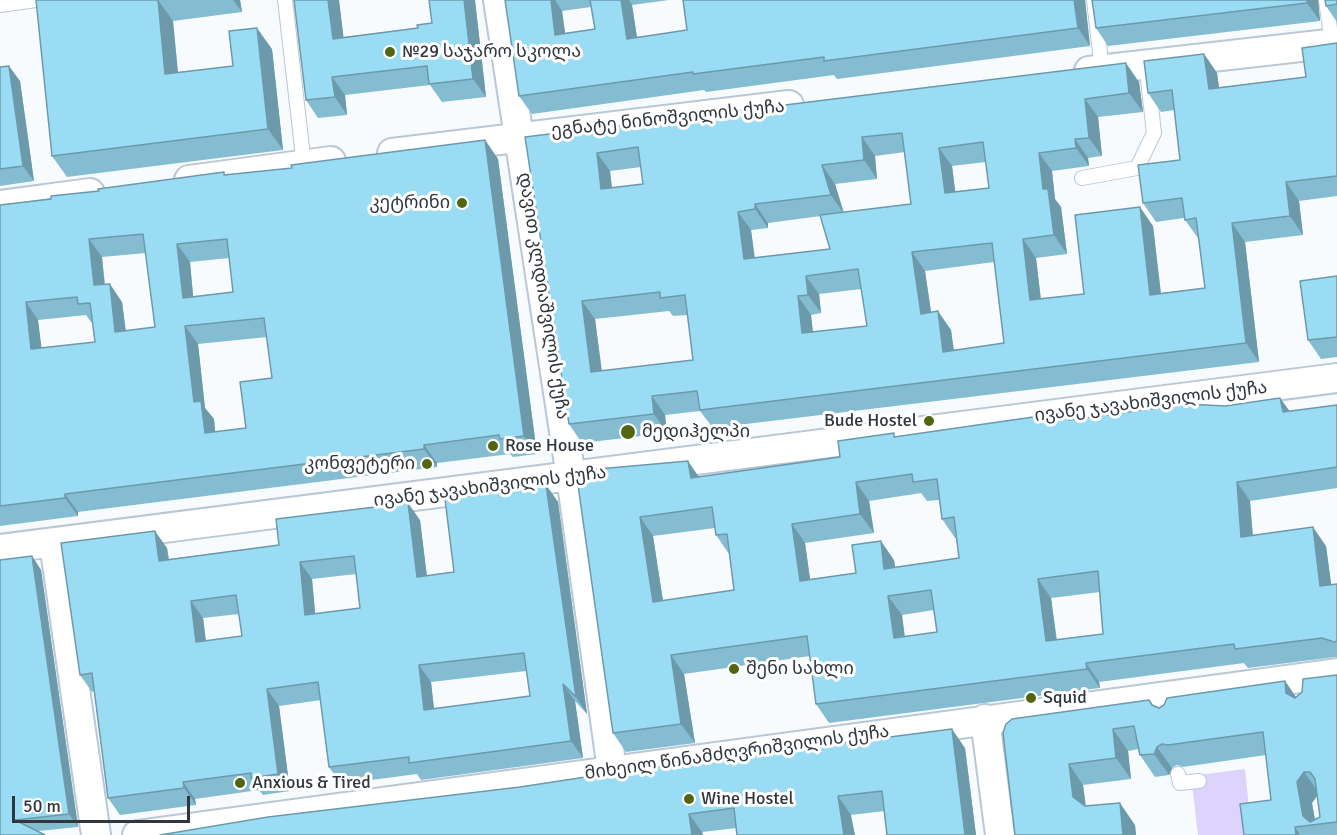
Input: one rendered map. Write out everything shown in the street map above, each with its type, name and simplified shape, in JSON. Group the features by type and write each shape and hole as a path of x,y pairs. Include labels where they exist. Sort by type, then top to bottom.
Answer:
{"street":[{"name":"დავით კლდიაშვილის ქუჩა","path":"498,0 571,477 612,770"},
{"path":"1067,74 1334,43"},
{"name":"ეგნატე ნინოშვილის ქუჩა","path":"164,183 519,135 810,103"},
{"path":"0,206 117,190"},
{"name":"ივანე ჯავახიშვილის ქუჩა","path":"0,549 1337,378"},
{"path":"54,543 96,835"},
{"name":"მიხეილ წინამძღვრიშვილის ქუჩა","path":"137,835 985,719 1170,700 1307,682 1337,673"},
{"path":"985,719 1000,835"}],"lane":[{"path":"0,5 36,0"},
{"path":"285,0 304,165"},
{"path":"1094,0 1102,70"},
{"path":"1326,0 1334,43"},
{"path":"1082,178 1137,168 1154,133 1146,64"},
{"path":"1178,774 1180,783 1199,781"}],"shaded area":[{"path":"1245,769 1252,835 1198,835 1191,776"}],"building":[{"path":"36,0 158,0 165,74 233,66 229,31 257,28 268,129 52,156"},
{"path":"294,0 328,0 333,39 418,28 417,25 432,23 429,0 464,0 473,79 429,84 427,66 332,77 335,97 306,100"},
{"path":"505,0 551,0 555,35 595,29 590,0 621,0 627,39 687,30 683,0 1074,0 1078,28 824,61 824,57 693,74 693,72 519,96"},
{"path":"1092,0 1307,0 1307,3 1096,28"},
{"path":"1325,0 1337,0 1337,4 1326,6"},
{"path":"1337,43 1337,176 1286,182 1290,216 1232,223 1246,343 700,410 697,391 652,396 654,414 569,424 525,137 1126,63 1129,93 1085,99 1089,138 1075,139 1076,148 1039,153 1043,189 1048,189 1054,235 1023,239 1030,300 1084,294 1075,215 1140,207 1150,295 1205,288 1196,218 1185,220 1182,198 1143,203 1138,165 1180,160 1172,90 1148,93 1144,61 1204,54 1209,89 1306,77 1302,48","holes":["902,133 911,204 820,215 830,249 744,259 738,212 755,209 755,204 831,195 822,165 864,160 862,137","983,142 989,188 945,193 939,148","638,147 643,184 601,189 597,153","992,243 1004,343 943,352 938,311 921,314 912,252","858,269 867,326 802,333 798,296 808,295 806,276","660,292 660,298 685,295 693,360 591,372 582,301"]},
{"path":"9,66 23,166 0,169 0,67"},
{"path":"485,140 524,436 500,439 499,435 424,445 424,449 65,494 65,498 0,506 0,205 224,172 224,175 292,168 291,165","holes":["143,234 155,327 115,332 110,284 94,285 89,239","227,239 233,292 183,298 177,244","77,297 78,304 90,303 95,342 31,349 26,302","264,318 272,378 240,382 246,428 205,433 201,401 194,402 185,326"]},
{"path":"1337,276 1337,337 1308,340 1300,281"},
{"path":"1280,398 1283,412 1337,405 1337,467 1237,482 1241,537 1313,527 1320,586 1337,584 1337,641 1322,638 1235,649 1234,644 1086,663 1087,669 816,704 807,636 671,655 681,724 613,733 576,471 688,461 691,478 840,457 838,441 894,433 894,437 1068,412 1069,420 1187,404 1225,406","holes":["912,474 913,482 937,479 942,519 954,517 959,558 884,569 881,541 852,545 856,573 800,581 792,524 860,514 856,482","712,507 716,535 727,534 734,590 653,602 640,517","1098,571 1103,634 1046,641 1038,579","931,590 937,632 894,638 888,596"]},
{"path":"546,485 576,697 563,684 571,741 409,763 409,757 329,767 318,682 267,689 278,774 251,778 251,773 183,782 184,788 108,798 92,673 80,675 61,543 155,531 159,561 279,545 276,519 408,503 417,577 454,572 445,499","holes":["354,556 360,608 305,615 300,562","236,595 242,636 196,642 191,601","524,653 530,696 424,710 419,665"]},
{"path":"32,556 69,814 15,820 45,835 0,835 0,560"},
{"path":"1337,675 1337,822 1295,827 1296,835 1244,835 1240,804 1271,800 1263,732 1162,744 1157,747 1154,754 1140,755 1134,726 1113,729 1116,758 1069,764 1073,797 1085,806 1120,803 1123,835 1015,835 1003,733 1006,724 1012,719 1149,700 1152,705 1159,708 1164,705 1167,698 1285,681 1286,693 1295,698 1302,692 1303,679","holes":["1304,772 1310,772 1315,779 1320,817 1310,822 1303,816 1297,782"]},
{"path":"952,729 965,835 887,835 882,791 838,796 844,835 737,835 734,808 689,814 692,835 160,835 268,817 520,787 625,771"}],"place":[{"name":"№29 საჯარო სკოლა","path":"390,52"},
{"name":"კეტრინი","path":"462,203"},
{"name":"Bude Hostel","path":"929,421"},
{"name":"მედიჰელპი","path":"628,432"},
{"name":"Rose House","path":"493,446"},
{"name":"კონფეტერი","path":"427,464"},
{"name":"შენი სახლი","path":"734,669"},
{"name":"Squid","path":"1031,698"},
{"name":"Anxious & Tired","path":"240,783"},
{"name":"Wine Hostel","path":"689,799"}]}
